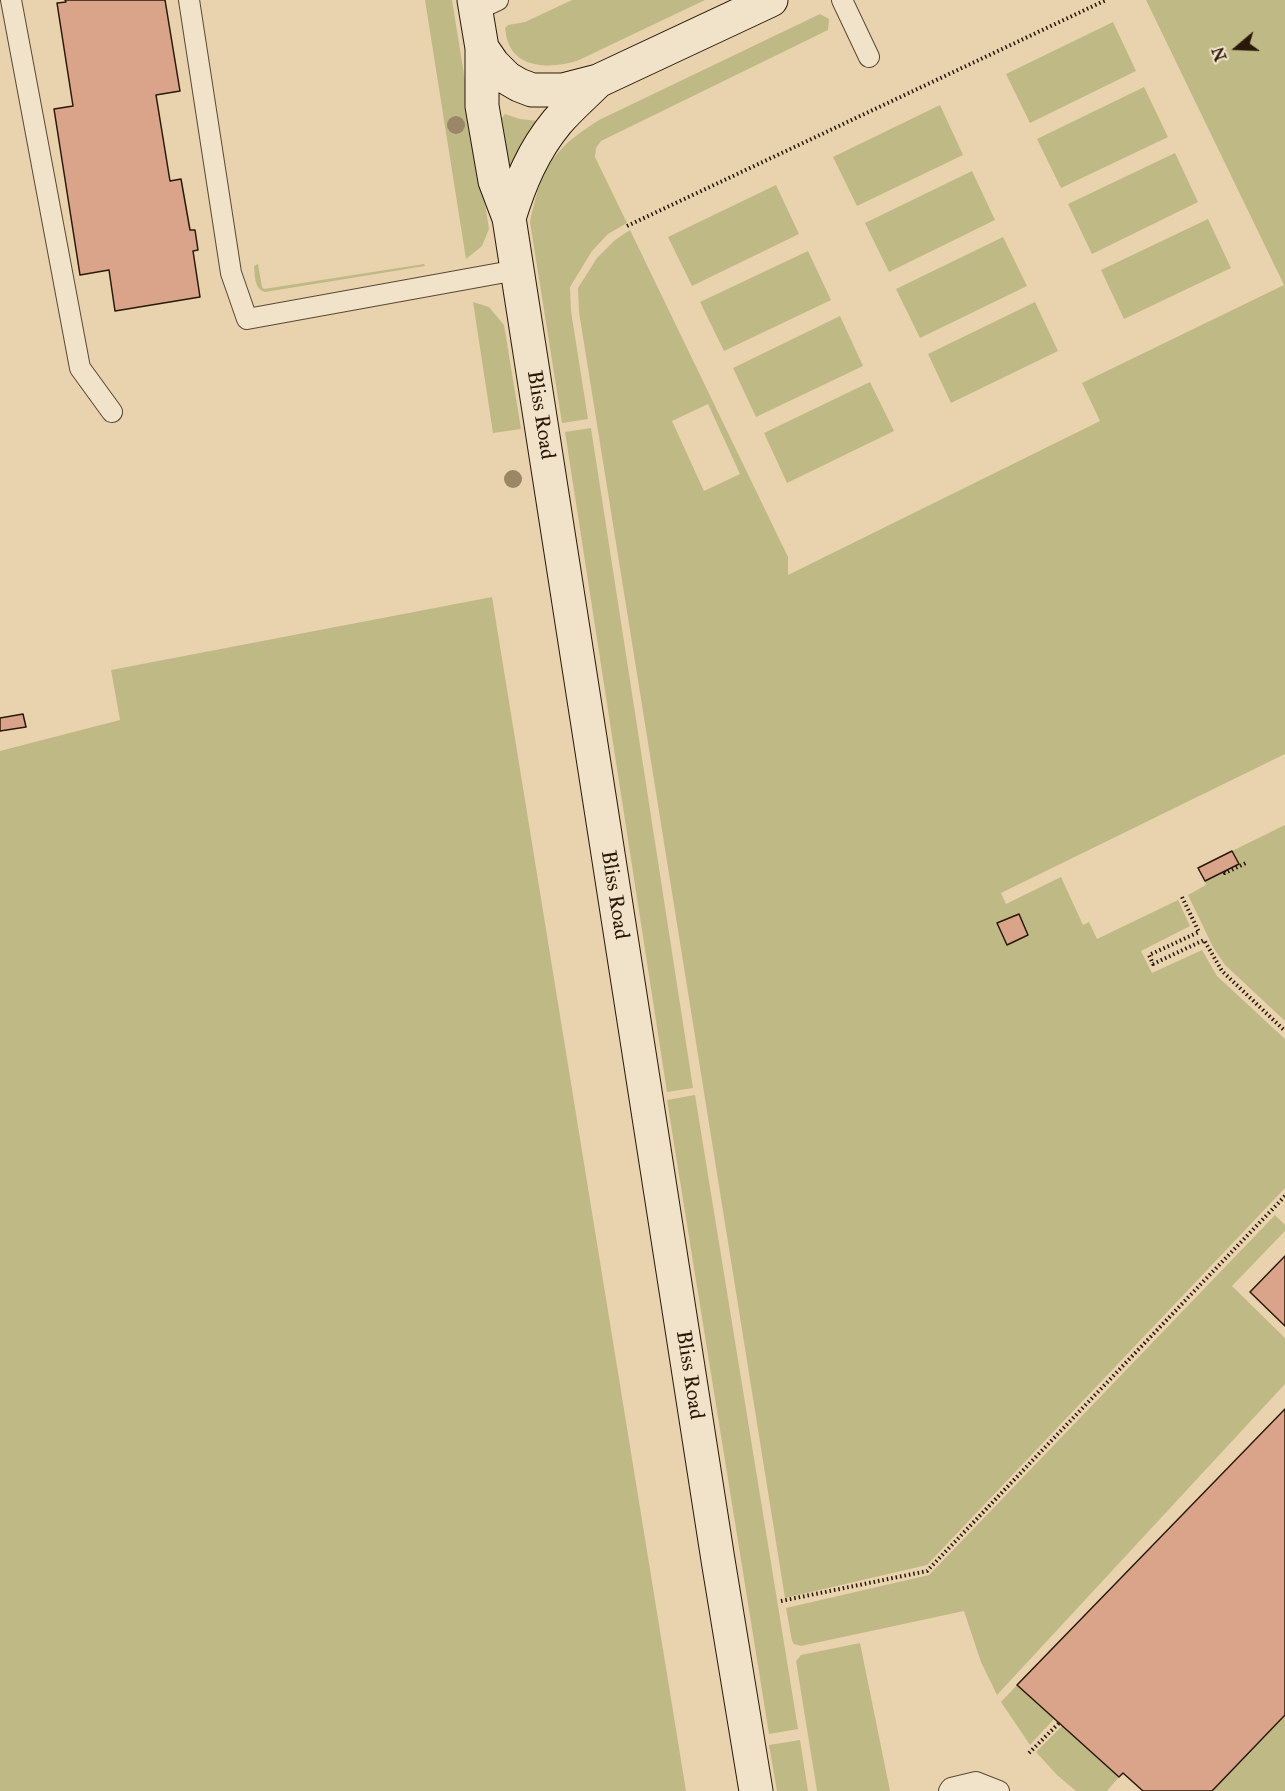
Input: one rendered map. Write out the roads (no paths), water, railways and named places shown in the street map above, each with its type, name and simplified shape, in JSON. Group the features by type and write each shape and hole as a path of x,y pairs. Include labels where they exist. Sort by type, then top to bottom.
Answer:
{"main road":[{"path":"482,48 507,78 532,90 563,90 598,81 771,0"},
{"name":"Bliss Road","path":"482,4 482,106 495,181 509,218 756,1791"},
{"path":"509,218 522,180 537,152 557,122 598,81"}],"lane":[{"path":"11,0 80,368 112,412"},
{"path":"189,0 231,273 247,319 517,270"},
{"path":"842,0 869,57"},
{"path":"950,1791 951,1788 976,1782 999,1791"}]}
